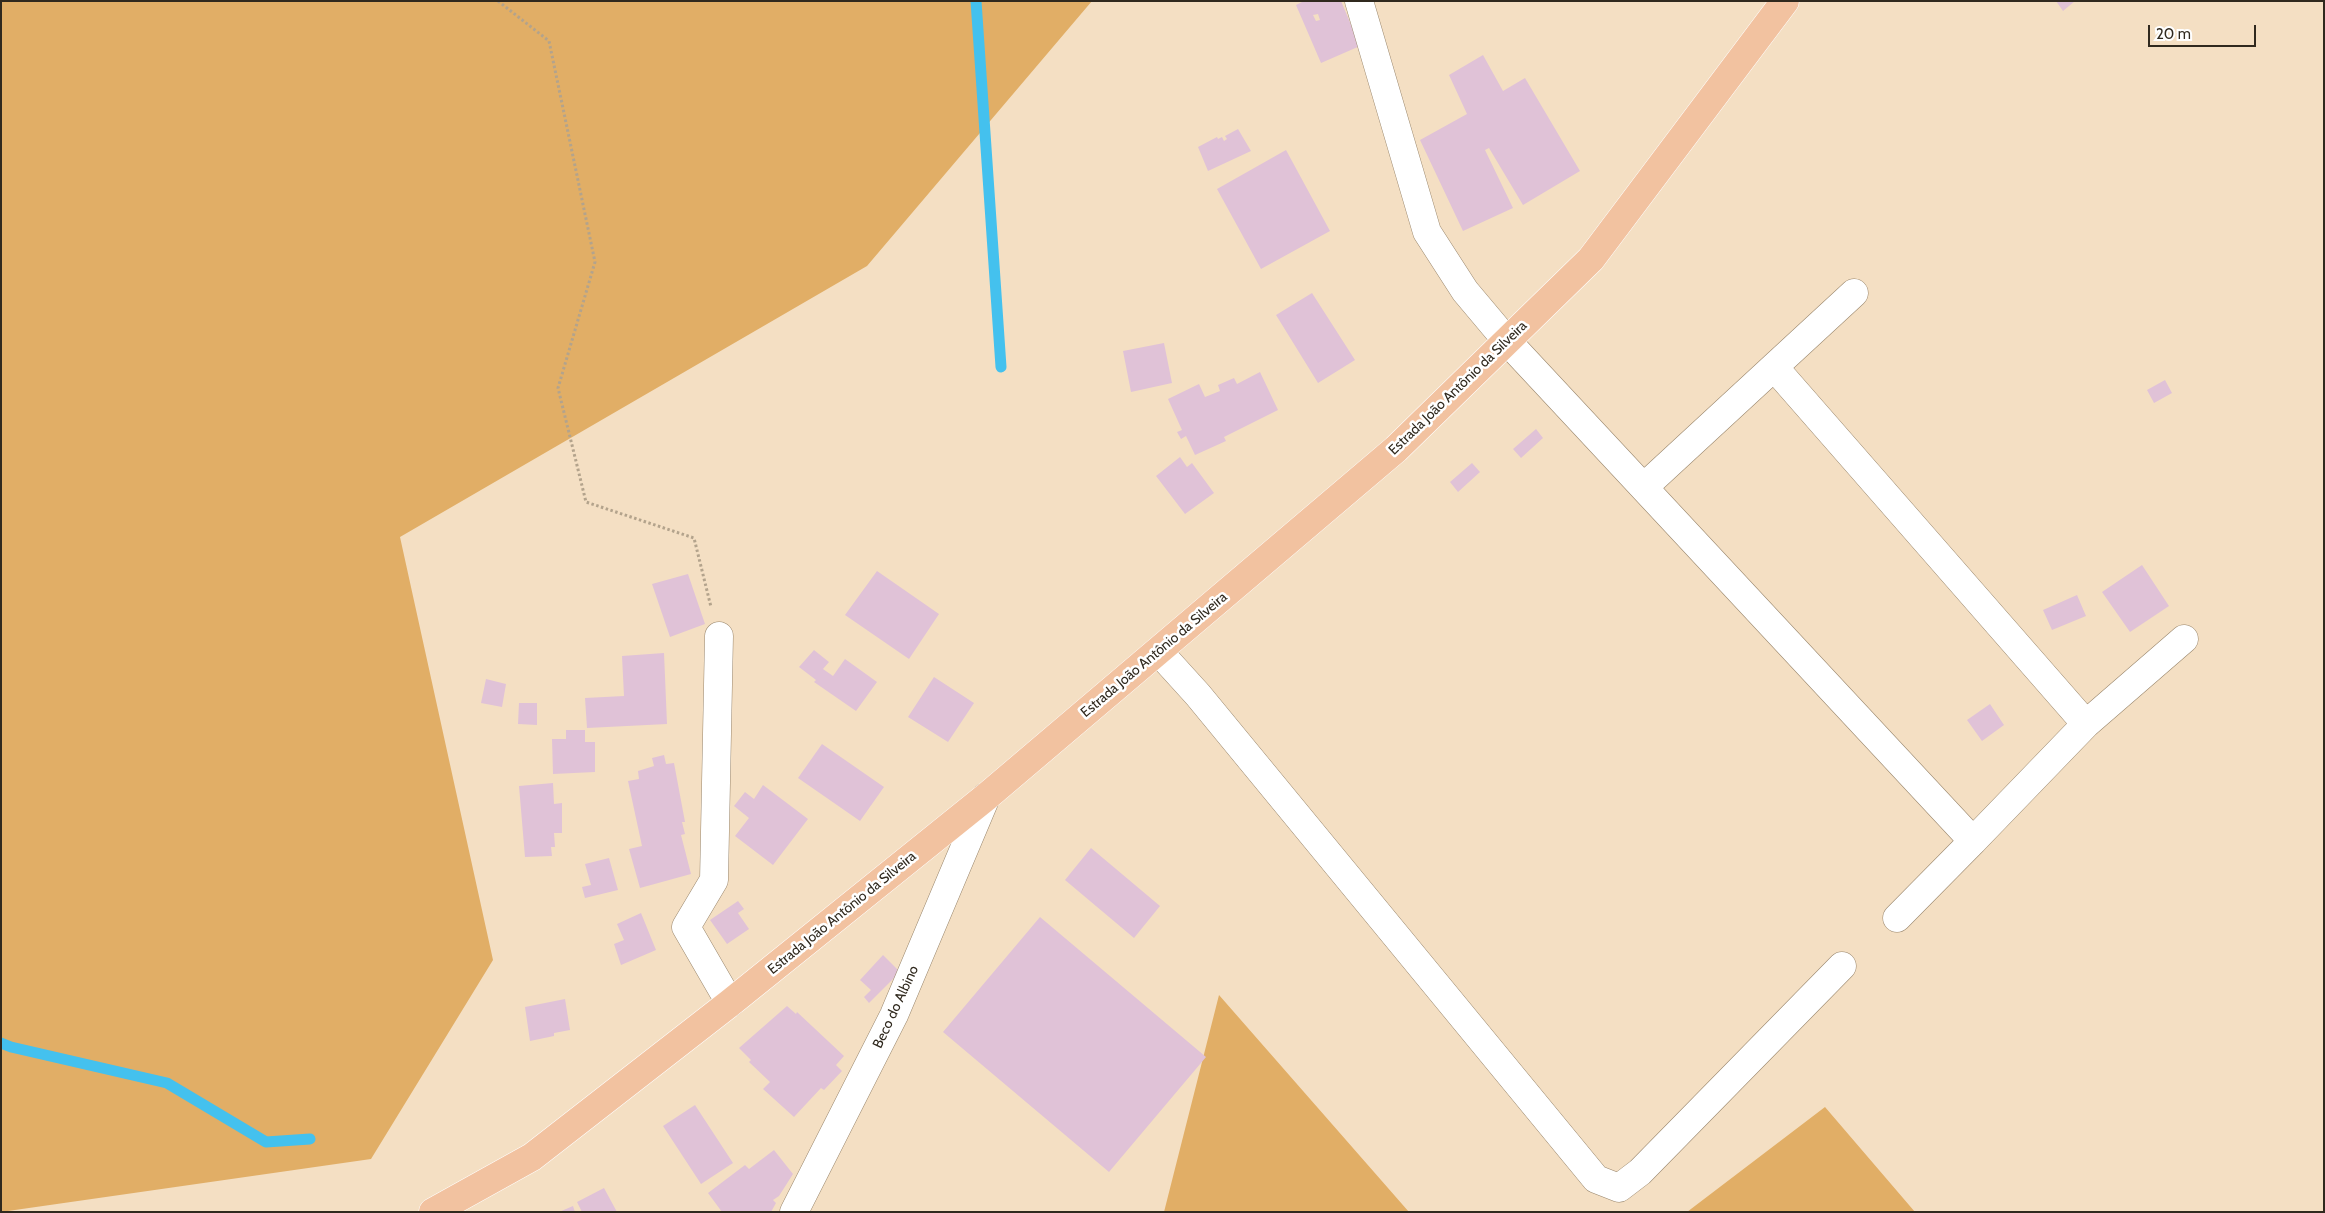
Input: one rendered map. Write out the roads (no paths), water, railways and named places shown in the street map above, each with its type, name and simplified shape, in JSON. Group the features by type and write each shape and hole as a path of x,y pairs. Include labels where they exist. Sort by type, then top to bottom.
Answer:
{"main road":[{"name":"Estrada João Antônio da Silveira","path":"433,1212 532,1157 730,1003 986,797 1396,449 1591,259 1785,1"}],"street":[{"path":"1359,1 1427,232 1465,292 1507,342 1973,841"},
{"path":"1644,487 1854,293"},
{"path":"1774,367 2086,724"},
{"path":"719,636 714,880 686,927 730,1003"},
{"path":"1897,918 2086,724 2184,639"},
{"path":"1159,652 1198,696 1596,1179 1619,1188 1640,1172 1842,966"},
{"name":"Beco do Albino","path":"794,1212 894,1015 986,797"}],"waterway":[{"path":"976,1 1001,367"},
{"path":"1,1043 11,1047 167,1083 266,1142 310,1139"}]}
